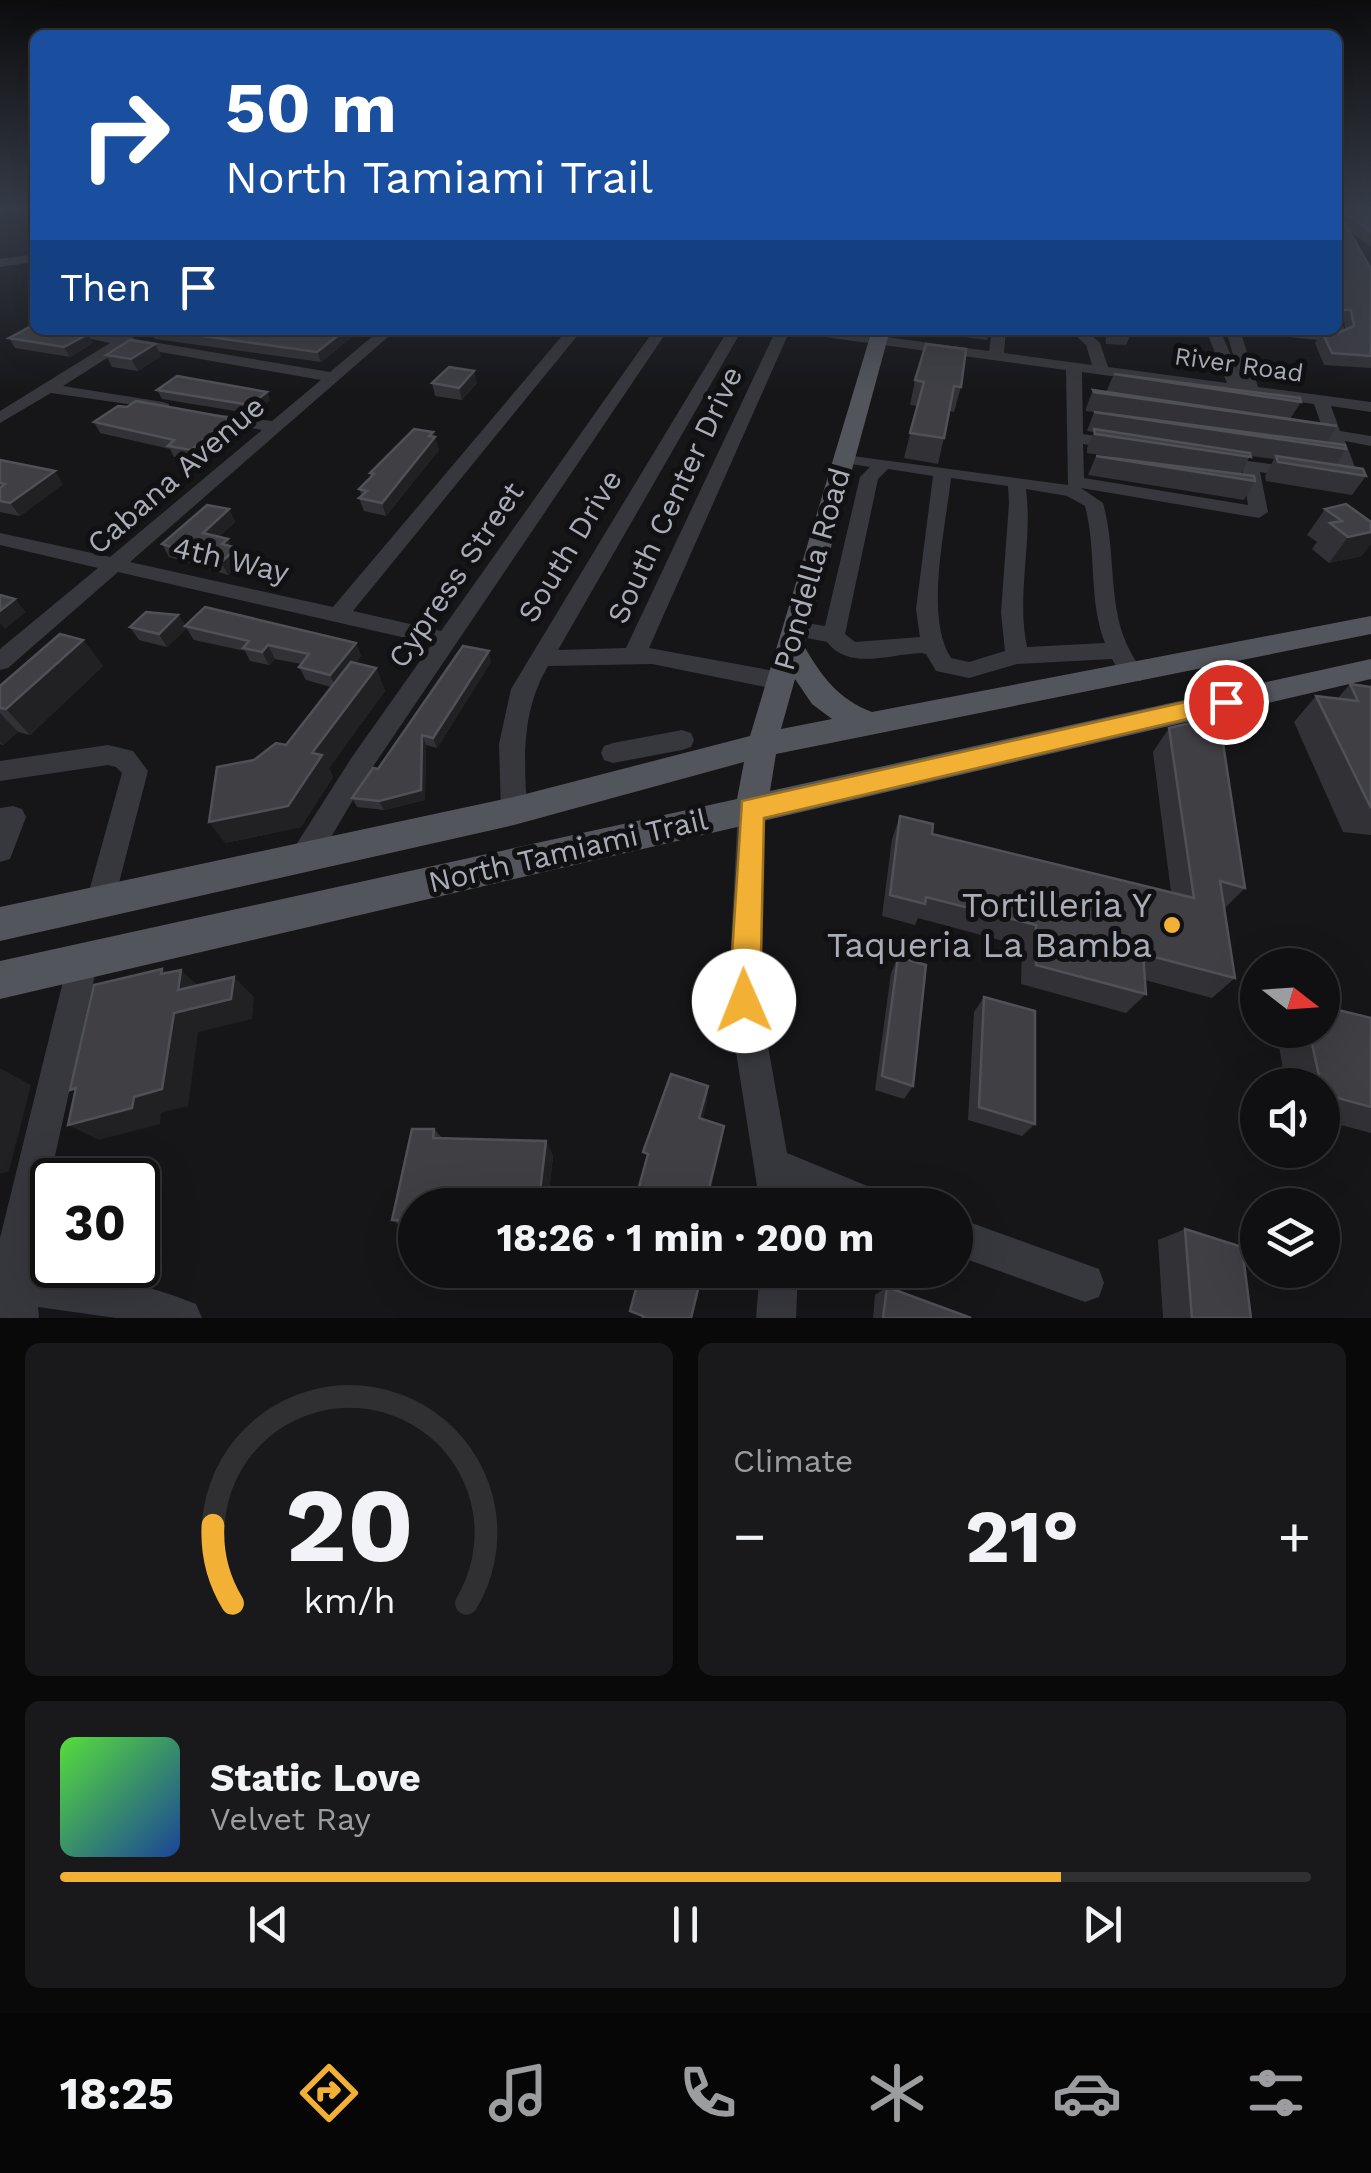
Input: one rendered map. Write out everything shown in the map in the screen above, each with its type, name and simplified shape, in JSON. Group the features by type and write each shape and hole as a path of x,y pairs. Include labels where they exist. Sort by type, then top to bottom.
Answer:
{"main road":[{"name":"Pondella Road","path":"751,809 762,745 880,335"},
{"name":"North Tamiami Trail","path":"0,924 514,811 652,760 874,724 1371,625"},
{"path":"793,638 820,699 833,709 874,724"},
{"name":"North Tamiami Trail","path":"0,980 1371,669"}],"street":[{"path":"84,335 334,377"},
{"path":"0,418 134,335"},
{"name":"Cabana Avenue","path":"2,658 383,335"},
{"path":"338,615 571,335"},
{"name":"Cypress Street","path":"304,857 361,764 657,335"},
{"name":"South Drive","path":"514,811 511,744 523,689 733,335"},
{"name":"South Center Drive","path":"542,658 634,656 781,335"},
{"name":"River Road","path":"880,335 996,357 1371,407"},
{"path":"930,347 932,335"},
{"path":"996,357 998,335"},
{"path":"1083,335 1093,343 1102,371"},
{"path":"1215,335 1244,390"},
{"path":"1235,335 1242,356 1244,390"},
{"path":"1302,335 1336,335"},
{"path":"1222,353 1242,356"},
{"path":"1074,367 1075,398 1084,420 1075,438 1084,461 1075,482 1259,512 1246,487 1250,465"},
{"path":"49,388 274,427"},
{"path":"1075,398 1094,400"},
{"path":"1192,456 1350,480 1331,455 1330,434 1320,400"},
{"path":"1310,431 1371,441"},
{"path":"1075,438 1133,447"},
{"path":"844,458 1072,491 1094,503 1106,570 1107,625 1115,650 1134,675"},
{"path":"886,463 869,478 834,635 844,649 854,651 911,642 932,648"},
{"path":"943,470 927,609 932,648 944,665 961,670 1016,656 1115,650"},
{"path":"1016,481 1022,520 1010,630 1016,656"},
{"name":"4th Way","path":"0,539 448,640"},
{"path":"793,638 834,635"},
{"path":"634,656 672,658 780,680"},
{"path":"961,670 974,705"},
{"path":"613,753 652,760 682,740"},
{"path":"0,771 108,754 124,758 135,771 100,902"},
{"path":"751,809 744,1001 776,1188"},
{"path":"0,819 14,817 0,850"},
{"path":"83,961 11,1295 113,1294 182,1318"},
{"path":"774,1166 828,1188"},
{"path":"973,1242 1086,1283"},
{"path":"776,1318 778,1288"}],"building":[{"path":"1342,272 1371,272 1371,356 1332,353 1323,335 1342,335 1354,326 1351,310 1342,310"},
{"path":"30,327 30,335 86,335 64,347 9,338"},
{"path":"196,335 339,335 317,352"},
{"path":"130,340 155,344 131,359 106,355"},
{"path":"926,344 966,349 961,387 954,386 944,438 910,433 924,382 915,380"},
{"path":"449,367 474,371 459,388 432,383"},
{"path":"1114,374 1300,398 1301,402"},
{"path":"177,376 267,392 250,405 157,390"},
{"path":"1093,390 1337,426 1094,392"},
{"path":"136,401 230,418 191,450 168,446 174,440 94,422 118,406 127,407"},
{"path":"1094,412 1345,445 1346,449"},
{"path":"414,429 433,432 429,436 435,437 382,503 359,498 367,491 359,489 374,474 370,473"},
{"path":"1094,429 1250,453 1251,457 1095,434"},
{"path":"1096,456 1254,476 1255,481"},
{"path":"1276,456 1363,469 1366,476 1278,462"},
{"path":"0,460 55,471 10,503 0,501 0,488 5,484 0,483"},
{"path":"1346,504 1371,522 1371,532 1348,537 1330,523 1342,521 1325,509"},
{"path":"207,505 229,509 203,533 228,539 222,544 237,548 221,562 162,544"},
{"path":"0,595 15,599 0,611"},
{"path":"205,607 356,643 330,675 299,667 309,654 268,645 262,652 243,648 249,641 185,626"},
{"path":"146,612 178,615 159,634 130,627"},
{"path":"60,634 83,640 6,709 0,708 0,686"},
{"path":"463,646 489,651 433,738 422,735 421,790 379,801 352,798 373,768 378,769"},
{"path":"351,662 376,668 312,753 322,755 288,806 209,822 217,767 254,760 276,743 286,745"},
{"path":"1350,684 1371,687 1371,808 1316,696 1358,701"},
{"path":"1190,723 1221,730 1245,888 1220,881 1235,978 1143,954 1146,994 1036,965 1036,925 926,897 925,904 890,895 900,816 933,824 932,834 1194,898 1169,728"},
{"path":"898,957 926,965 913,1086 882,1076"},
{"path":"162,969 161,974 181,970 178,990 234,977 231,999 174,1013 162,1089 134,1097 132,1108 68,1125 76,1088 70,1090 94,985"},
{"path":"984,997 1035,1011 1035,1124 979,1107"},
{"path":"1340,1010 1371,1018 1371,1107 1340,1099 1340,1068 1317,1068 1313,1048 1340,1048"},
{"path":"671,1074 708,1086 699,1118 724,1126 709,1188 639,1188 648,1154 643,1152"},
{"path":"412,1129 434,1129 433,1138 546,1141 540,1188 399,1188"},
{"path":"398,1193 398,1220 392,1220"},
{"path":"1185,1229 1240,1246 1240,1288 1247,1288 1251,1318 1192,1318"},
{"path":"636,1288 698,1288 691,1318 643,1318 630,1311"},
{"path":"890,1288 971,1318 883,1318"}],"place":[{"name":"Tortilleria Y Taqueria La Bamba","path":"1172,925"}],"route":[{"path":"744,1001 751,809 1226,702"}]}
